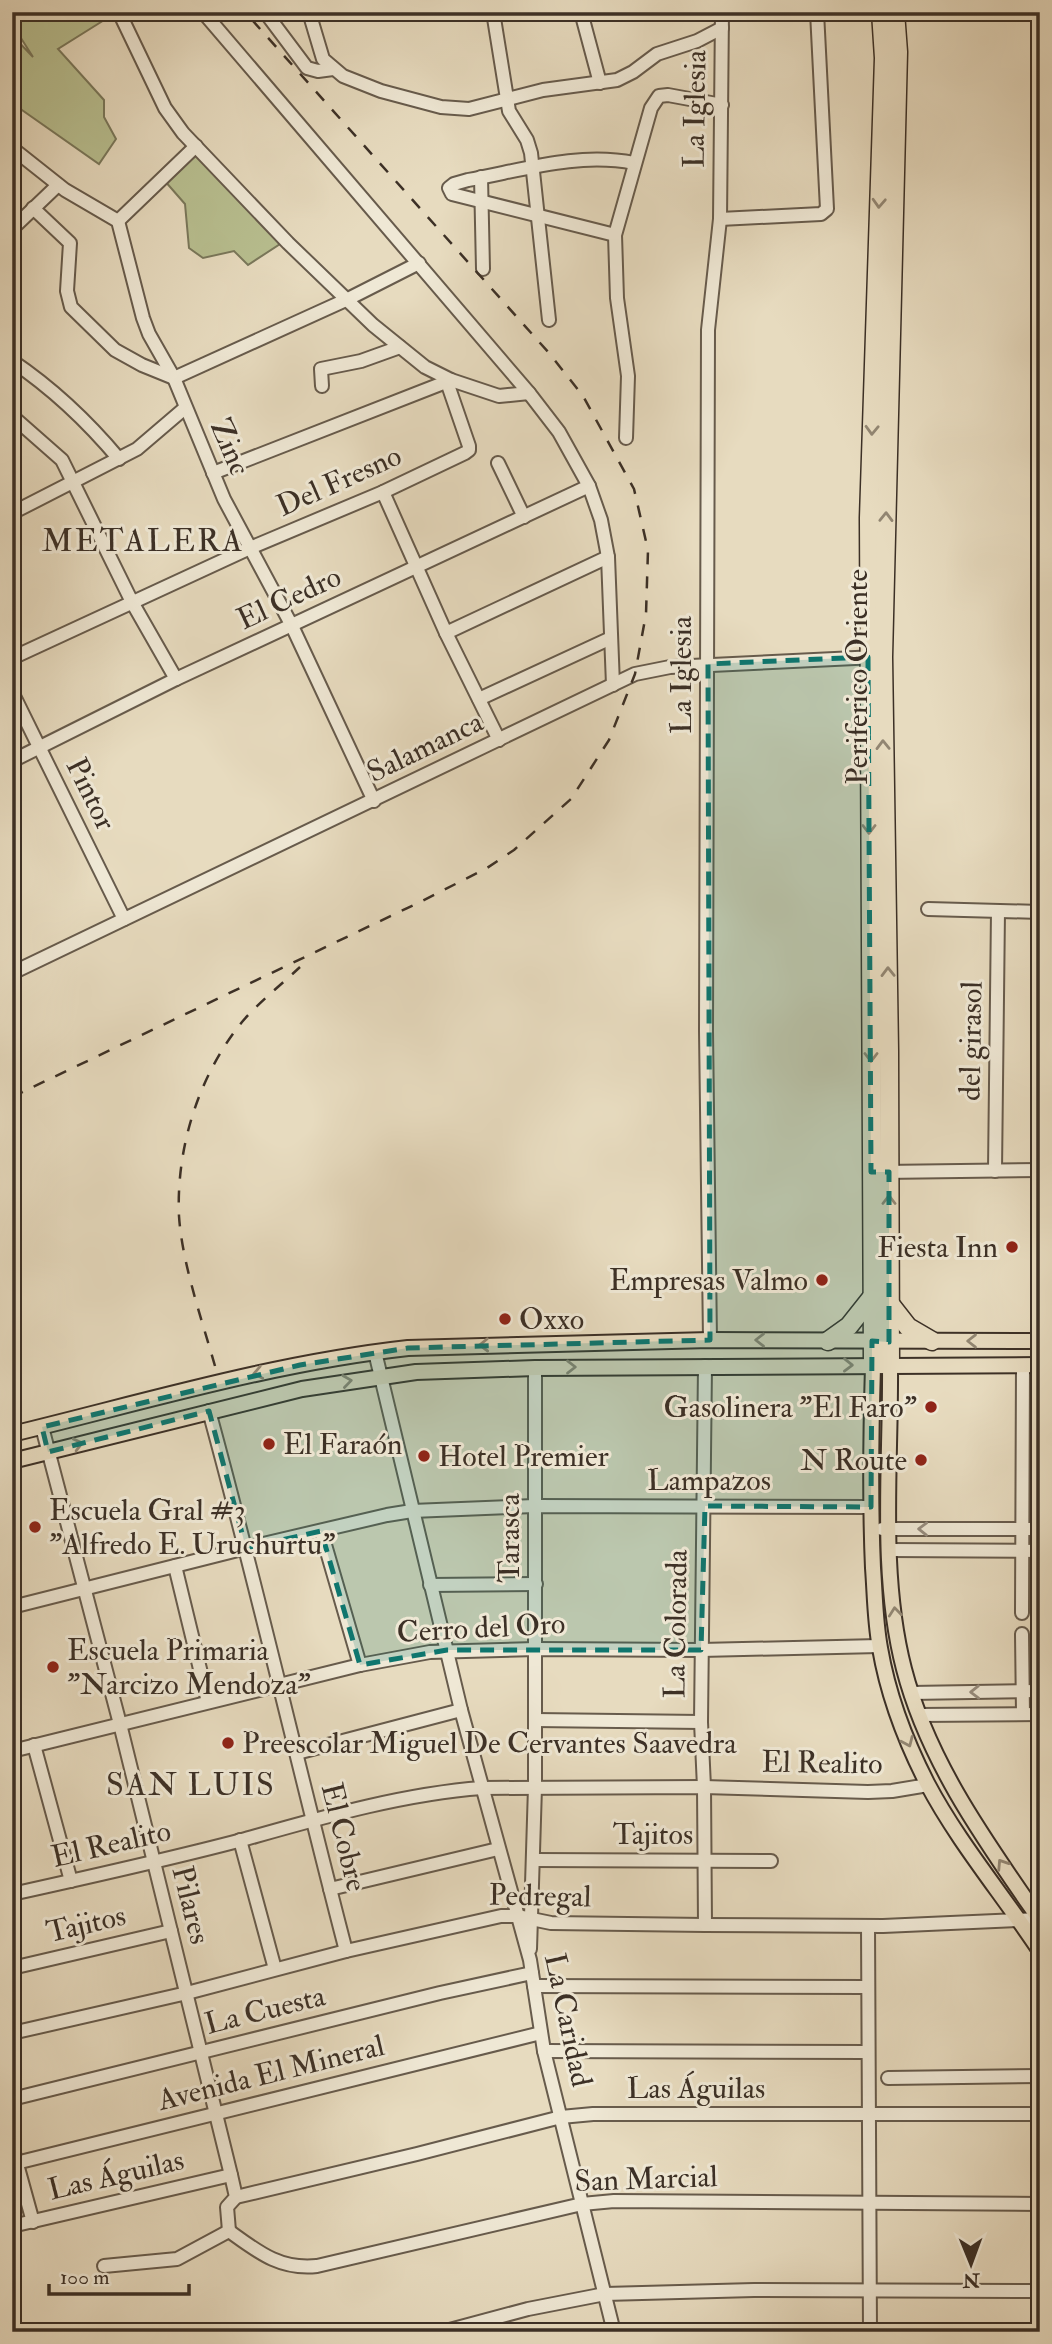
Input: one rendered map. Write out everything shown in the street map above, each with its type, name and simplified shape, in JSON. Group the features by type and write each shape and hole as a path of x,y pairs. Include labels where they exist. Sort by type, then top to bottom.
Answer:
{"highway":[{"name":"Periferico Oriente","path":"881,12 884,58 869,518 876,657 880,1172 890,1304 881,1341"},
{"name":"Periferico Oriente","path":"876,657 898,52 895,12"},
{"name":"Periferico Oriente","path":"880,1172 872,1297 881,1341"},
{"path":"828,1341 849,1326 872,1297"},
{"path":"890,1304 908,1327 932,1341"},
{"path":"881,1341 881,1366"}],"main road":[{"path":"12,1434 219,1382 375,1352 468,1345 709,1339 1040,1341"},
{"path":"12,1461 302,1389 381,1377 471,1368 1040,1365"},
{"path":"881,1366 871,1507 880,1646 898,1716 928,1785 1040,1951"},
{"path":"881,1366 886,1529"},
{"path":"871,1507 881,1509 886,1529 900,1650 919,1715 938,1761 1039,1920"},
{"path":"880,1646 889,1655 903,1702 914,1714 919,1715"}],"street":[{"path":"119,12 172,120 288,243 373,325 425,367 449,381 499,396 529,393"},
{"path":"203,12 553,422 589,486 601,520 608,557 613,685"},
{"path":"265,12 307,68 318,71 332,69"},
{"path":"309,12 320,54 332,69 343,76 440,107 469,109 543,90 600,83 626,76 657,54 697,41 722,28"},
{"path":"493,12 507,98 513,120 529,146 533,167 550,320"},
{"path":"581,12 600,83"},
{"name":"La Iglesia","path":"709,1339 706,1031 708,330 720,219 722,12"},
{"path":"720,219 821,214 827,209 817,12"},
{"path":"626,438 628,376 617,298 615,235 634,163 651,108 659,96 722,104"},
{"path":"12,148 58,185 118,221 196,146"},
{"path":"615,235 452,194 449,188 454,184 481,177 593,158 634,163"},
{"path":"481,177 483,269"},
{"path":"12,229 58,185"},
{"path":"33,208 70,243 67,291 71,307 115,350 174,378 348,299 419,263"},
{"name":"Zinc","path":"118,221 143,318 174,378 212,473 292,626 374,801"},
{"path":"322,386 321,369 400,347"},
{"path":"12,360 86,422 119,459"},
{"path":"212,473 449,381"},
{"name":"Del Fresno","path":"12,657 250,548 383,492 469,450 449,381"},
{"path":"12,513 137,449 185,408"},
{"path":"12,416 56,454 73,481 132,603 176,679"},
{"path":"498,463 524,517"},
{"name":"El Cedro","path":"12,761 176,679 589,486"},
{"path":"383,492 446,633 499,740"},
{"path":"446,633 608,557"},
{"path":"479,699 611,638"},
{"name":"Salamanca","path":"12,973 646,671 708,664 876,657"},
{"name":"Pintor","path":"12,692 124,919"},
{"path":"928,909 1040,912"},
{"name":"del girasol","path":"995,1171 998,911"},
{"path":"880,1172 1040,1170"},
{"name":"La Caridad","path":"375,1352 461,1710 532,1973 544,2050 614,2332"},
{"path":"1022,1613 1023,1365"},
{"name":"La Colorada","path":"705,1366 701,1650 705,1925"},
{"name":"Tarasca","path":"532,1973 536,1649 535,1367"},
{"name":"El Cobre","path":"209,1411 246,1548 346,1951"},
{"name":"Pilares","path":"42,1427 120,1724 231,2175 236,2197 227,2207 229,2231"},
{"name":"Lampazos","path":"12,1607 246,1548 412,1511 535,1506 871,1507"},
{"path":"886,1529 1040,1529"},
{"path":"960,1530 960,1551"},
{"path":"321,1531 360,1665"},
{"path":"890,1550 1040,1551"},
{"path":"175,1566 208,1702"},
{"path":"430,1585 536,1584"},
{"path":"1021,1634 1023,1714"},
{"name":"Cerro del Oro","path":"12,1751 360,1665 447,1650 701,1650 880,1646"},
{"path":"911,1693 1040,1691"},
{"path":"297,1754 461,1710"},
{"path":"919,1715 1040,1714"},
{"path":"535,1720 701,1722"},
{"path":"34,1745 71,1881"},
{"name":"El Realito","path":"12,1894 434,1793 482,1788 535,1787 704,1787 868,1792 928,1785"},
{"path":"240,1840 275,1969"},
{"path":"330,1889 498,1849"},
{"name":"Tajitos","path":"534,1860 771,1861"},
{"name":"Pedregal","path":"12,2033 494,1917 517,1916 551,1923 868,1926 1039,1920"},
{"path":"868,1926 870,2332"},
{"name":"Tajitos","path":"12,1968 171,1931"},
{"name":"La Cuesta","path":"12,2099 440,1993 532,1973 867,1987"},
{"name":"Avenida El Mineral","path":"14,2163 541,2033"},
{"path":"544,2050 867,2052"},
{"path":"888,2078 1040,2076"},
{"name":"Las Águilas","path":"236,2197 561,2116 1040,2113"},
{"path":"12,2146 14,2163 33,2222"},
{"name":"Las Águilas","path":"12,2226 231,2175"},
{"name":"San Marcial","path":"229,2231 267,2257 287,2266 302,2268 582,2204 614,2201 1040,2204"},
{"path":"104,2266 177,2259 229,2231"},
{"path":"442,2332 528,2309 605,2294 870,2290 1040,2291"}],"highlighted area":[{"path":"868,657 871,1172 889,1172 889,1342 872,1341 871,1507 705,1506 701,1650 447,1650 360,1665 321,1531 246,1548 209,1411 48,1452 42,1427 300,1365 408,1348 710,1340 708,664"}],"green space":[{"path":"12,12 106,12 109,17 58,49 104,100 104,117 116,139 99,164 12,103 12,35 33,57 12,24"},
{"path":"195,151 280,244 248,265 234,251 203,258 189,248 185,204 164,180"}],"railway":[{"path":"12,1097 422,901 487,868 514,850 571,799 609,740 635,674 646,614 648,550 634,489 583,396 549,353 245,12"},
{"path":"215,1366 193,1291 181,1234 179,1190 186,1138 202,1088 227,1043 242,1022 300,967"}],"place":[{"name":"Fiesta Inn","path":"1012,1247"},
{"name":"Empresas Valmo","path":"822,1280"},
{"name":"Oxxo","path":"505,1319"},
{"name":"Gasolinera \"El Faro\"","path":"931,1407"},
{"name":"El Faraón","path":"269,1444"},
{"name":"Hotel Premier","path":"424,1456"},
{"name":"N Route","path":"921,1460"},
{"name":"Escuela Gral #3 \"Alfredo E. Uruchurtu\"","path":"35,1527"},
{"name":"Escuela Primaria \"Narcizo Mendoza\"","path":"53,1667"},
{"name":"Preescolar Miguel De Cervantes Saavedra","path":"228,1743"}],"district":[{"name":"METALERA","path":"143,541"},
{"name":"SAN LUIS","path":"191,1785"}]}
